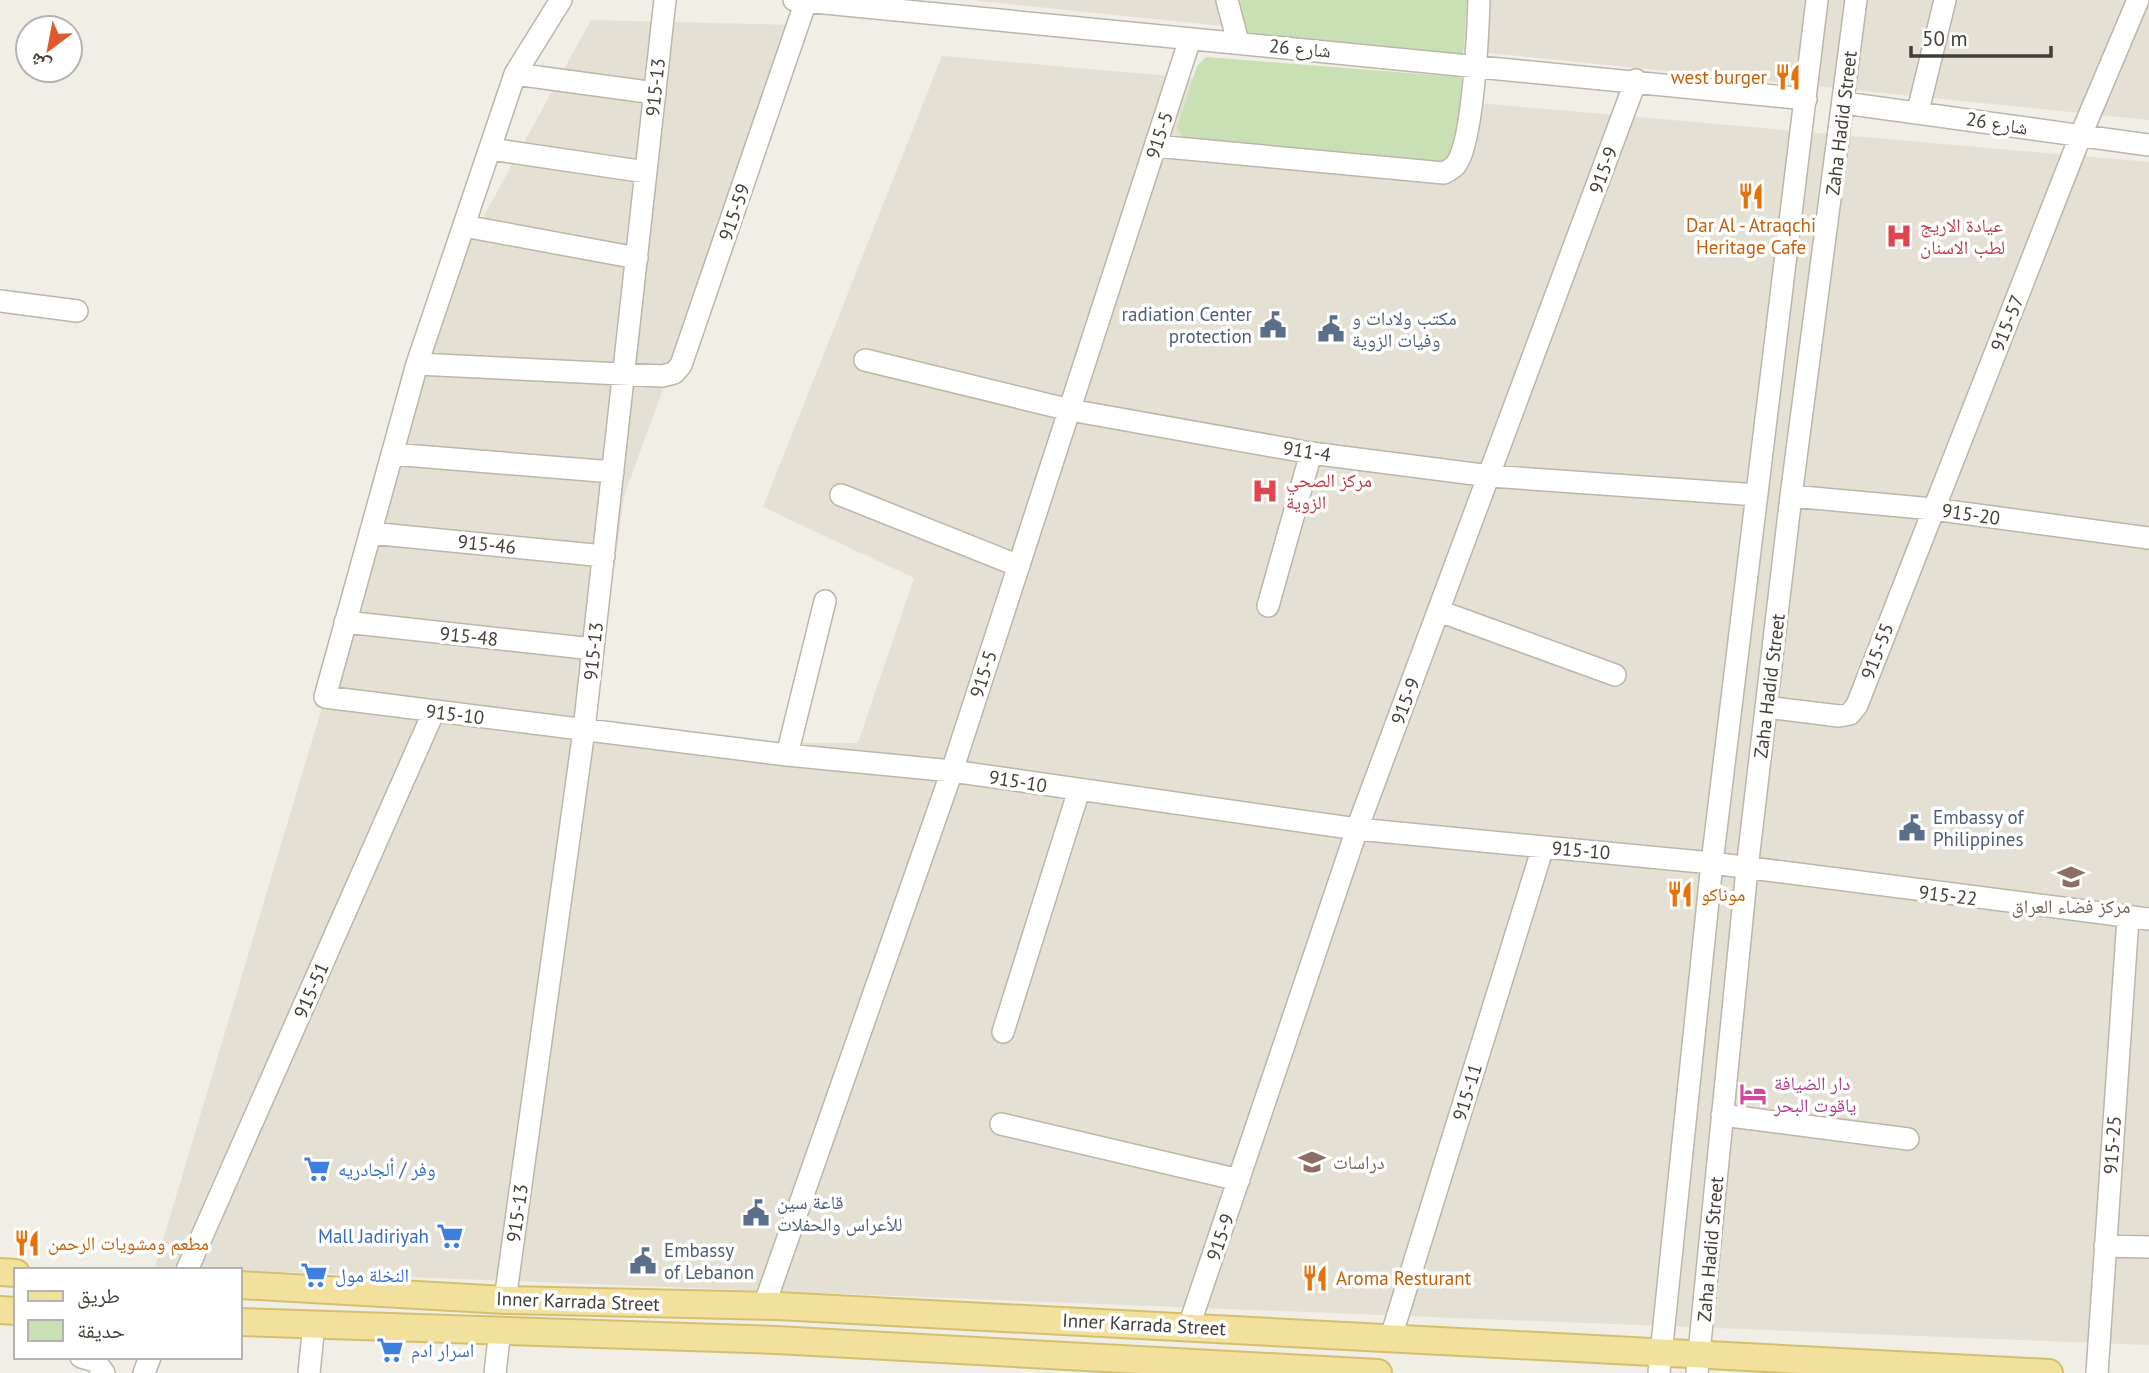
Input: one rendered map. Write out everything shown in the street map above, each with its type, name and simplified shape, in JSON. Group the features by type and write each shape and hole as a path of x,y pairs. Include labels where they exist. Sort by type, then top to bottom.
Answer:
{"main road":[{"name":"Inner Karrada Street","path":"242,1285 505,1300 771,1306 1391,1337 1698,1364 2049,1373"},
{"path":"771,1306 776,1340"},
{"name":"Inner Karrada Street","path":"242,1322 776,1340 1207,1362 1281,1370 1378,1373"},
{"path":"1199,1327 1207,1362"}],"street":[{"path":"345,622 417,364 515,74 561,0"},
{"name":"915-13","path":"505,1300 584,730 665,0"},
{"path":"1227,0 1238,42"},
{"path":"1156,146 1444,173 1456,165 1462,151 1476,64 1479,0"},
{"name":"Zaha Hadid Street","path":"1660,1362 1712,863 1817,0"},
{"name":"Zaha Hadid Street","path":"1698,1364 1766,707 1856,0"},
{"path":"1918,111 1945,0"},
{"name":"915-57","path":"1933,509 2137,0"},
{"name":"شارع 26","path":"809,1 1476,64 1806,99"},
{"name":"915-59","path":"417,364 624,376 662,376 674,373 681,365 809,1"},
{"name":"915-5","path":"771,1306 952,771 1190,39"},
{"path":"515,74 655,93"},
{"name":"915-9","path":"1199,1327 1239,1180 1357,829 1636,80"},
{"name":"شارع 26","path":"1844,103 1918,111 2080,137 2149,145"},
{"path":"490,149 646,172"},
{"path":"464,226 637,258"},
{"path":"0,301 77,312"},
{"name":"911-4","path":"865,359 1070,410 1311,453 1490,475 1757,495"},
{"path":"1268,606 1311,453"},
{"path":"392,454 613,472"},
{"path":"841,495 1019,566"},
{"name":"915-20","path":"1791,496 1933,509 2149,538"},
{"name":"915-55","path":"1766,707 1839,716 1850,714 1857,705 1933,509"},
{"name":"915-46","path":"370,533 604,556"},
{"path":"787,755 825,601"},
{"path":"1439,611 1615,675"},
{"name":"915-10","path":"345,622 325,697 787,755 952,771 1357,829 1712,863 1748,869"},
{"name":"915-48","path":"345,622 593,649"},
{"name":"915-51","path":"188,1268 434,711"},
{"path":"1003,1032 1079,790"},
{"name":"915-11","path":"1391,1337 1543,847"},
{"name":"915-22","path":"1748,869 2138,918"},
{"name":"915-25","path":"2097,1373 2105,1246 2138,918"},
{"path":"1722,1115 1908,1139"},
{"path":"1001,1124 1239,1180"},
{"path":"2105,1246 2149,1247"},
{"path":"309,1373 314,1324"},
{"path":"495,1373 500,1330"},
{"path":"88,1359 95,1361 104,1373"}],"shaded area":[{"path":"978,0 2149,0 2149,120 978,1"},
{"path":"591,20 796,25 624,496 591,742 858,743 914,578 763,507 942,56 2149,162 2149,1345 242,1270 242,1268 155,1267 450,278"}],"green space":[{"path":"1240,0 1467,0 1463,54 1246,34"},
{"path":"1206,57 1459,77 1466,81 1458,141 1447,159 1437,164 1194,141 1182,136 1177,128 1197,66"}],"place":[{"name":"west burger","path":"1788,77"},
{"name":"Dar Al - Atraqchi Heritage Cafe","path":"1751,196"},
{"name":"عيادة الاريج لطب الاسنان","path":"1899,236"},
{"name":"radiation Center protection","path":"1273,325"},
{"name":"مكتب ولادات و وفيات الزوية","path":"1331,329"},
{"name":"مركز الصحي الزوية","path":"1265,491"},
{"name":"Embassy of Philippines","path":"1912,828"},
{"name":"مركز فضاء العراق","path":"2071,877"},
{"name":"موناكو","path":"1680,894"},
{"name":"دار الضيافة ياقوت البحر","path":"1753,1094"},
{"name":"دراسات","path":"1312,1162"},
{"name":"وفر / ألجادريه","path":"317,1169"},
{"name":"قاعة سين للأعراس والحفلات","path":"756,1213"},
{"name":"Mall Jadiriyah","path":"450,1236"},
{"name":"مطعم ومشويات الرحمن","path":"27,1243"},
{"name":"Embassy of Lebanon","path":"643,1261"},
{"name":"النخلة مول","path":"314,1275"},
{"name":"Aroma Resturant","path":"1315,1278"},
{"name":"اسرار ادم","path":"390,1350"}]}
